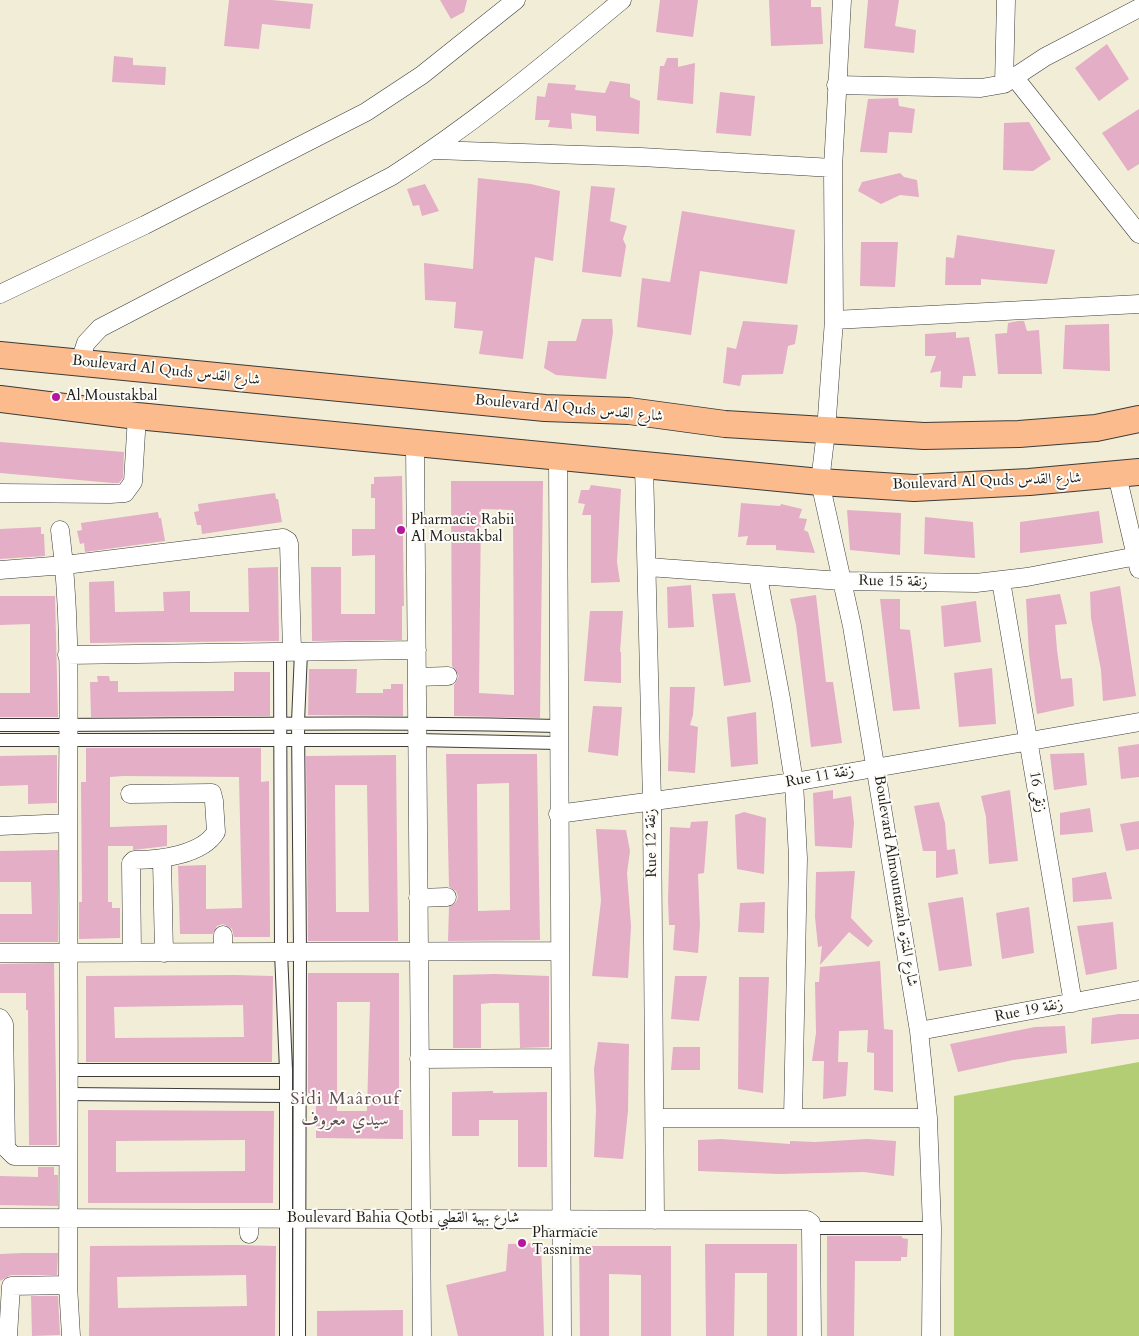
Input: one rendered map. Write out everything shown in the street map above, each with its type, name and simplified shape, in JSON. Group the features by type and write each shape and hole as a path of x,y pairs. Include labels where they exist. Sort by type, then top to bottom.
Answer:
{"main road":[{"name":"Boulevard Al Quds شارع القدس","path":"0,355 80,361 544,408 629,411 725,424 924,436 1018,434 1096,428 1139,420"},
{"name":"Boulevard Al Quds شارع القدس","path":"0,399 136,416 820,482 914,488 1128,474"}],"street":[{"path":"0,294 145,225 366,112 422,75 516,0"},
{"path":"80,361 86,343 100,328 392,176 434,150 491,109 622,0"},
{"name":"Boulevard Almountazah شارع المنتزه","path":"842,0 833,168 834,320 826,430 820,482 852,626 919,1031 928,1118 932,1228 931,1336"},
{"path":"1006,0 1009,81 1139,234"},
{"path":"836,85 981,88 1009,81 1045,57 1139,8"},
{"path":"434,150 641,157 833,168"},
{"path":"834,320 1139,304"},
{"path":"0,493 125,493 134,482 136,416"},
{"path":"415,443 422,1336"},
{"path":"558,457 557,734 562,1336"},
{"name":"Rue 12 زنقة","path":"644,465 648,568 652,802 655,1118 644,1224"},
{"path":"1128,474 1138,562"},
{"path":"60,530 65,565 67,655 69,953 68,1285 71,1336"},
{"path":"0,570 65,565 281,538 286,539 289,544 291,652 298,722 300,952 292,1219 286,1336"},
{"name":"Rue 15 زنقة","path":"648,568 841,581 976,583 1138,562"},
{"path":"758,576 794,782 798,858 793,1118"},
{"name":"زنقى 16","path":"1001,581 1073,1003"},
{"path":"67,655 417,650"},
{"path":"291,652 281,722 281,952 286,1096 299,1336"},
{"path":"417,677 448,676"},
{"path":"0,740 68,733 281,722 417,722 557,734"},
{"name":"Rue 11 زنقة","path":"558,814 794,782 1139,722"},
{"path":"0,725 68,733 282,739 417,740 557,734"},
{"path":"130,794 208,791 214,796 216,832 207,844 162,860 134,860 131,863 132,952"},
{"path":"0,826 68,823"},
{"path":"162,860 164,953"},
{"path":"418,898 448,897"},
{"path":"223,935 223,952"},
{"path":"0,953 300,952 353,945 418,952 559,951"},
{"name":"Rue 19 زنقة","path":"919,1031 1139,990"},
{"path":"0,1018 4,1024 4,1143 6,1148 14,1156 68,1156"},
{"path":"419,1059 560,1058"},
{"path":"68,1070 286,1070"},
{"path":"68,1094 286,1096"},
{"path":"655,1118 928,1118"},
{"name":"Boulevard Bahia Qotbi شارع بهية القطبي","path":"0,1218 68,1218 249,1226 292,1219 561,1219 644,1224 808,1224"},
{"path":"812,1336 808,1224 932,1228"},
{"path":"8,1336 11,1286 68,1285"}],"green space":[{"path":"1139,1062 1139,1336 954,1336 954,1096"}],"building":[{"path":"229,0 272,0 313,4 310,29 262,24 259,49 224,46"},
{"path":"440,0 467,0 464,12 451,19"},
{"path":"660,0 698,0 693,37 656,32"},
{"path":"769,0 811,0 811,7 821,7 823,44 771,46"},
{"path":"868,0 899,0 895,26 916,30 914,53 864,48"},
{"path":"1107,44 1129,79 1099,101 1075,68"},
{"path":"114,56 133,58 133,65 166,67 165,85 112,82"},
{"path":"667,58 678,58 678,67 695,63 693,104 657,100 660,66 664,66"},
{"path":"610,81 630,84 630,97 640,101 639,134 596,131 596,116 571,113 572,129 548,127 550,120 535,120 537,96 545,97 548,83 576,85 575,90 605,93"},
{"path":"720,92 755,96 751,136 716,133"},
{"path":"898,98 899,106 915,109 912,133 889,132 887,153 860,152 868,99"},
{"path":"1139,109 1139,164 1128,171 1102,133"},
{"path":"1029,122 1051,159 1033,171 1003,170 1004,123"},
{"path":"900,173 904,177 917,180 919,197 900,195 881,204 858,191 862,182"},
{"path":"478,178 531,184 560,191 553,261 535,257 523,359 479,354 483,331 454,328 456,302 425,300 424,263 473,269"},
{"path":"425,184 439,211 422,216 419,205 413,206 407,189"},
{"path":"591,186 615,188 610,221 627,226 623,239 626,246 621,277 582,272"},
{"path":"682,211 795,230 787,284 700,271 691,335 637,327 642,278 670,282"},
{"path":"957,235 1055,250 1047,284 981,279 981,285 945,285 946,257 954,258"},
{"path":"861,242 898,242 895,287 860,286"},
{"path":"582,319 612,319 613,332 606,379 556,375 544,368 548,341 576,341"},
{"path":"743,321 798,325 795,344 788,346 783,374 742,375 740,386 723,383 727,347 736,349"},
{"path":"1024,321 1027,331 1039,330 1042,374 998,374 995,334 1007,333 1008,323"},
{"path":"1109,324 1110,371 1063,369 1065,325"},
{"path":"956,332 956,338 969,337 976,376 963,376 962,388 940,387 941,371 930,373 936,356 925,356 925,334"},
{"path":"0,442 124,452 123,478 119,483 113,483 0,473"},
{"path":"402,476 404,606 402,606 402,640 312,641 311,567 341,567 341,614 375,614 375,555 352,556 352,529 375,529 375,498 371,498 371,484 374,484 374,477"},
{"path":"451,481 543,481 540,718 454,716 454,685 459,676 452,666","holes":["481,509 513,510 514,695 479,693"]},
{"path":"591,485 621,489 617,562 620,582 591,583 591,515 582,515 585,504 578,503 581,490 589,490"},
{"path":"275,493 276,499 278,499 282,522 202,534 201,525 197,525 194,512 199,511 198,504"},
{"path":"741,503 780,506 781,504 802,509 799,518 807,519 804,530 808,532 815,553 776,550 776,545 746,545 748,536 738,537"},
{"path":"847,510 901,513 900,555 850,550"},
{"path":"1099,511 1103,543 1020,553 1020,522"},
{"path":"158,512 159,518 161,518 165,541 85,552 84,543 80,544 77,531 82,530 81,523"},
{"path":"925,517 973,522 975,558 924,554"},
{"path":"41,527 41,534 44,534 45,556 0,559 0,529"},
{"path":"278,567 279,641 90,643 89,582 114,581 115,612 164,611 163,592 190,591 190,612 249,612 248,568"},
{"path":"691,585 694,627 668,628 667,587"},
{"path":"1120,586 1136,696 1103,701 1101,670 1091,618 1090,592"},
{"path":"735,593 751,682 724,686 712,594"},
{"path":"1060,594 1067,624 1055,625 1057,650 1061,679 1072,678 1074,706 1037,714 1029,654 1026,599"},
{"path":"816,595 826,682 833,682 842,743 811,747 796,625 790,599"},
{"path":"0,596 55,596 58,717 0,717 0,693 30,693 30,624 0,625"},
{"path":"880,599 900,599 900,629 910,630 920,709 893,711"},
{"path":"976,601 981,642 944,647 941,606"},
{"path":"590,611 623,611 620,652 621,683 584,681"},
{"path":"992,668 996,724 959,727 954,673"},
{"path":"309,669 357,669 356,693 383,693 383,689 391,689 391,684 403,684 403,716 308,715"},
{"path":"234,672 270,672 270,716 91,717 90,682 98,682 97,676 109,676 110,681 118,681 118,692 234,691"},
{"path":"670,687 695,687 693,715 690,725 698,727 695,773 668,771"},
{"path":"593,706 622,707 618,756 588,752"},
{"path":"756,712 758,764 731,767 727,717"},
{"path":"1139,744 1139,777 1121,779 1118,747"},
{"path":"86,748 261,748 261,782 269,781 270,937 234,937 232,929 223,924 217,926 213,934 180,934 178,866 206,865 206,909 242,908 239,777 123,776 110,777 110,827 167,825 167,846 133,850 133,846 108,846 108,902 112,902 112,908 120,908 120,938 79,939 79,902 82,902 81,782 86,782"},
{"path":"1084,753 1087,785 1054,790 1050,754"},
{"path":"446,754 537,754 540,940 448,941 449,907 456,902 458,897 456,891 449,887","holes":["509,783 510,910 478,911 477,784"]},
{"path":"57,755 57,803 28,804 28,785 0,786 0,756"},
{"path":"396,755 398,941 308,941 306,756","holes":["335,785 367,785 369,912 336,912"]},
{"path":"833,790 833,799 851,796 854,823 852,848 815,846 813,793"},
{"path":"1010,790 1018,861 989,864 986,817 981,796"},
{"path":"939,802 945,823 947,850 955,849 958,874 936,878 936,851 923,851 914,806"},
{"path":"1090,808 1093,832 1060,835 1060,813"},
{"path":"744,812 766,818 764,874 737,869 735,815"},
{"path":"708,821 704,873 698,874 700,925 698,953 673,950 675,925 669,925 668,900 670,827 690,828 691,822"},
{"path":"1139,821 1139,849 1126,851 1120,824"},
{"path":"596,829 626,830 630,851 627,873 631,926 628,978 592,976 601,901"},
{"path":"58,850 58,942 0,942 0,914 32,914 31,882 0,882 0,851"},
{"path":"855,871 851,918 873,941 868,947 849,932 820,965 822,946 818,947 815,917 816,872"},
{"path":"1106,872 1112,899 1073,902 1072,878"},
{"path":"963,897 972,966 939,971 928,903"},
{"path":"765,902 764,933 738,932 740,903"},
{"path":"1029,907 1034,953 1002,959 996,913"},
{"path":"1113,922 1117,969 1086,975 1077,926"},
{"path":"880,961 884,1029 893,1030 893,1092 874,1090 874,1053 867,1052 868,1030 839,1031 838,1062 848,1062 846,1096 823,1099 824,1061 812,1061 816,1033 815,982 819,982 820,967"},
{"path":"54,963 57,1145 29,1145 28,1010 26,1010 26,993 0,993 0,964"},
{"path":"308,973 399,973 399,1110 403,1110 403,1139 316,1138 316,1093 308,1093","holes":["337,1002 370,1002 367,1111 337,1111"]},
{"path":"453,975 549,976 549,1047 520,1048 519,1003 491,1003 481,1004 481,1048 453,1048"},
{"path":"86,976 273,976 272,1062 86,1062","holes":["243,1005 244,1037 115,1038 114,1007"]},
{"path":"675,976 707,976 699,1021 671,1019"},
{"path":"739,977 769,977 763,1093 738,1089"},
{"path":"1119,1014 1139,1014 1139,1039 1091,1044 1092,1018"},
{"path":"1065,1026 1067,1053 1013,1060 958,1072 950,1044 1035,1027"},
{"path":"598,1042 629,1044 628,1111 623,1159 594,1157 596,1110 594,1069"},
{"path":"673,1047 700,1047 700,1070 671,1070"},
{"path":"493,1091 493,1093 547,1092 547,1167 518,1167 518,1120 479,1120 479,1136 452,1136 452,1092"},
{"path":"88,1110 274,1111 273,1203 88,1203","holes":["245,1140 245,1171 116,1172 116,1141"]},
{"path":"721,1139 790,1144 790,1141 815,1142 867,1139 896,1141 894,1176 864,1172 779,1174 698,1171 698,1140"},
{"path":"38,1167 54,1167 54,1175 58,1175 58,1206 0,1205 0,1176 38,1177"},
{"path":"827,1236 902,1236 902,1238 908,1239 907,1257 901,1257 901,1261 855,1261 854,1336 827,1336"},
{"path":"541,1243 544,1336 458,1336 446,1285 506,1271 508,1244"},
{"path":"705,1244 797,1244 797,1336 767,1336 767,1273 735,1273 734,1336 706,1336"},
{"path":"90,1246 276,1246 275,1336 89,1336","holes":["246,1275 247,1306 118,1308 117,1277"]},
{"path":"579,1246 671,1246 671,1336 641,1336 641,1275 609,1274 609,1336 580,1336"},
{"path":"58,1253 57,1275 11,1275 0,1281 0,1254"},
{"path":"31,1296 58,1296 60,1335 32,1336"},
{"path":"403,1310 403,1336 317,1336 317,1311"}],"place":[{"name":"Al Moustakbal","path":"56,397"},
{"name":"Pharmacie Rabii Al Moustakbal","path":"401,530"},
{"name":"Pharmacie Tassnime","path":"522,1243"}],"district":[{"name":"Sidi Maârouf سيدي معروف","path":"345,1110"}]}
